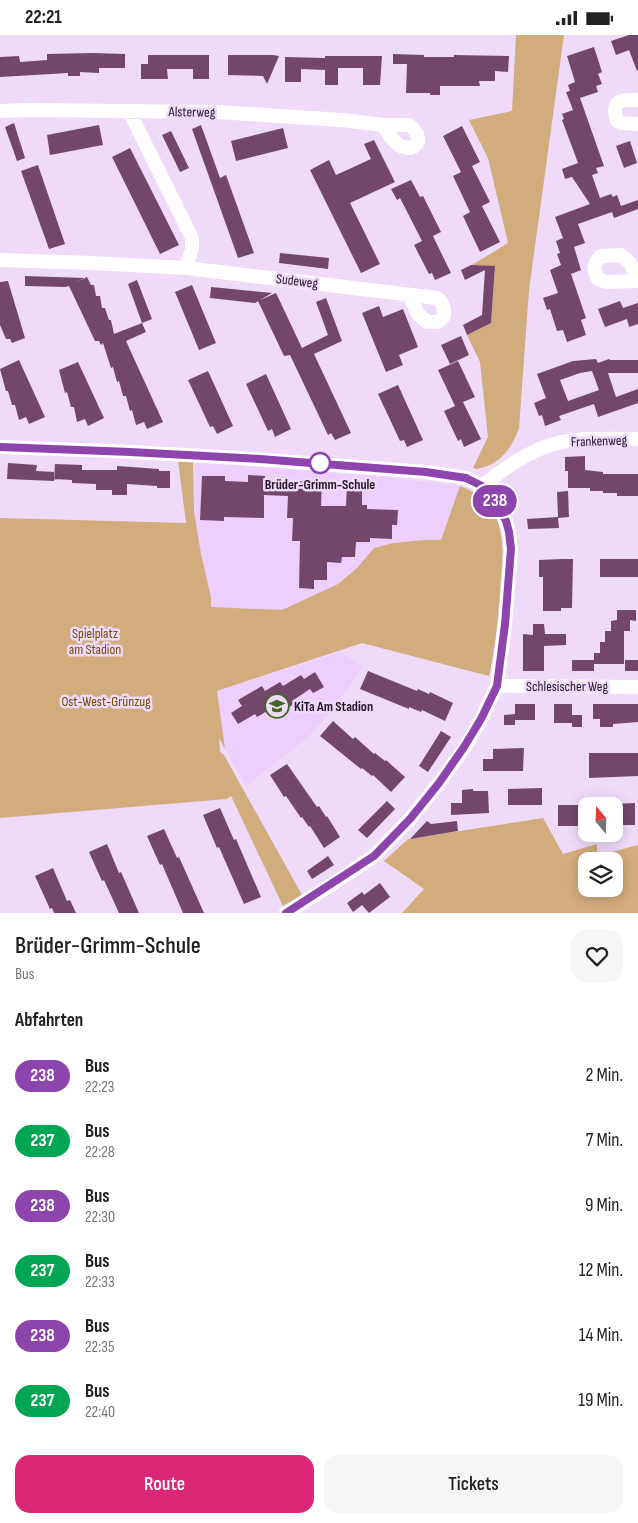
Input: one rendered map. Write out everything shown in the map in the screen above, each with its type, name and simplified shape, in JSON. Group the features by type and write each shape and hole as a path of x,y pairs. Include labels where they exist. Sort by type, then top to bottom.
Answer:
{"street":[{"path":"638,100 620,101 617,103 615,111 617,121 620,123 638,124"},
{"name":"Alsterweg","path":"0,111 217,112 342,120 383,125"},
{"path":"129,111 192,238 192,249 186,268"},
{"path":"638,277 630,263 621,255 601,256 595,262 594,271 598,279 606,282 638,281"},
{"name":"Sudeweg","path":"0,260 186,268 409,295"},
{"name":"Frankenweg","path":"482,486 514,461 550,445 574,439 638,439"},
{"path":"0,447 300,461 426,472 466,478 482,486 496,502 506,521 511,549 505,624 497,686 481,719 439,783 410,819 374,856 286,913"},
{"name":"Schlesischer Weg","path":"497,686 638,687"}],"shaded area":[{"name":"Brüder-Grimm-Schule","path":"193,462 383,477 460,486 441,540 393,543 374,548 357,568 338,584 282,610 211,607 211,597 194,511"},
{"name":"KiTa Am Stadion","path":"340,652 363,667 324,720 306,739 246,786 225,749 217,691"}],"green space":[{"path":"516,35 564,35 529,290 519,428 508,450 498,460 476,469 473,468 488,437 480,362 467,335 491,323 495,267 472,265 508,243 488,158 469,120 512,111"},
{"name":"Ost-West-Grünzug","path":"178,460 193,462 194,511 211,597 211,607 282,610 338,584 357,568 374,548 393,543 441,540 460,486 476,494 488,505 496,517 500,531 502,561 499,603 495,645 489,676 362,643 217,691 225,749 219,738 220,752 224,755 302,895 283,906 231,796 227,799 0,818 0,518 186,523"},
{"path":"543,818 563,854 597,844 597,852 578,852 578,897 623,897 623,852 612,852 638,845 638,913 402,913 424,889 384,861 408,839"}],"building":[{"path":"629,35 638,35 637,71 629,50 616,55 611,41"},
{"path":"594,47 602,72 598,74 602,84 596,86 598,92 580,98 604,166 596,168 598,173 592,175 600,198 611,194 613,197 617,195 621,206 638,200 638,209 614,218 612,212 578,224 585,243 574,247 581,270 571,274 586,318 581,320 586,335 567,342 563,330 557,331 550,309 547,310 543,298 558,293 550,270 561,265 557,254 560,253 556,241 563,238 555,217 590,204 572,177 565,179 562,169 578,163 562,120 564,119 562,114 573,110 566,92 570,91 568,85 575,82 567,56"},
{"path":"47,54 125,54 125,68 99,68 99,73 80,72 80,76 68,76 68,73 0,77 0,57 19,56 20,62 47,60"},
{"path":"393,54 424,55 424,57 454,57 454,55 509,56 508,72 495,71 495,81 479,81 480,86 440,86 440,95 406,93 407,64 393,64"},
{"path":"148,55 209,55 209,79 193,79 193,69 167,69 168,79 141,79 141,64 148,64"},
{"path":"228,55 279,56 267,84 263,76 228,75"},
{"path":"325,56 382,56 380,85 363,85 363,68 338,68 338,85 325,85 325,70 301,69 301,82 285,82 285,57 325,58"},
{"path":"14,123 25,158 17,161 5,127"},
{"path":"99,125 103,145 50,155 47,135"},
{"path":"201,125 220,178 226,175 254,253 238,258 192,129"},
{"path":"462,126 480,162 472,166 490,202 482,206 500,242 480,252 463,216 470,212 453,176 461,172 443,136"},
{"path":"283,128 288,148 236,161 231,141"},
{"path":"171,131 189,168 180,172 162,135"},
{"path":"374,140 395,182 350,203 380,264 361,273 310,170 329,160 336,175 371,159 364,144"},
{"path":"630,141 637,163 624,168 616,146"},
{"path":"130,148 179,245 160,254 112,157"},
{"path":"38,165 65,244 49,249 21,171"},
{"path":"411,180 420,197 423,196 441,232 433,236 451,273 435,280 432,273 429,274 414,245 422,241 400,198 397,200 391,189"},
{"path":"280,253 329,258 328,269 279,263"},
{"path":"471,265 495,266 491,323 467,335 463,325 482,315 485,270 465,280 461,270"},
{"path":"25,276 87,277 91,285 94,285 96,296 100,296 102,308 105,308 109,320 111,320 114,334 142,323 146,332 126,341 163,422 147,429 144,422 136,425 126,396 123,396 113,367 111,368 103,343 101,345 99,341 95,341 69,286 25,286"},
{"path":"137,280 152,319 142,323 128,284"},
{"path":"8,281 25,338 12,343 10,339 6,339 0,325 0,282"},
{"path":"192,285 216,343 199,350 175,292"},
{"path":"211,287 272,293 255,303 210,298"},
{"path":"276,293 302,348 328,335 316,302 326,298 342,341 314,354 351,433 335,440 331,433 328,435 290,355 284,356 258,301"},
{"path":"620,301 623,308 638,303 638,324 629,327 627,319 605,327 598,309"},
{"path":"379,306 383,317 403,309 418,347 399,355 403,365 386,372 362,313"},
{"path":"461,336 469,355 450,364 441,345"},
{"path":"596,359 598,363 609,359 638,360 638,373 608,373 616,397 638,389 638,403 598,417 594,404 559,416 561,420 545,426 542,415 539,416 534,403 546,398 537,374 573,361","holes":["592,371 599,390 568,401 560,380"]},
{"path":"19,360 45,417 29,424 26,417 19,420 15,405 12,405 8,391 6,391 0,369"},
{"path":"458,361 475,397 463,402 481,439 464,447 461,439 458,441 444,411 455,406 438,370"},
{"path":"78,362 104,418 88,426 85,419 77,422 74,407 71,407 67,392 65,393 59,370"},
{"path":"208,371 233,426 217,434 213,426 210,427 188,380"},
{"path":"266,374 291,429 275,437 272,429 268,431 246,384"},
{"path":"398,385 423,440 407,447 404,440 400,441 378,394"},
{"path":"585,456 585,470 603,472 603,474 638,474 638,496 617,496 617,493 590,491 590,488 568,488 568,471 565,471 565,457"},
{"path":"8,463 37,465 36,471 55,472 54,481 7,479"},
{"path":"55,464 82,465 82,470 117,470 117,466 170,471 170,488 127,484 127,495 112,495 112,490 96,490 96,484 72,483 72,480 54,479"},
{"path":"248,475 265,476 265,484 287,484 288,481 322,481 321,506 346,506 347,483 362,483 362,505 367,505 367,509 398,510 397,525 392,525 392,539 370,538 370,542 356,542 355,557 342,557 341,563 327,562 327,580 314,580 314,589 299,588 300,541 292,541 293,518 287,518 288,496 264,495 264,518 224,517 224,521 200,520 202,476 225,476 225,481 248,482"},
{"path":"568,491 569,517 558,518 559,528 528,529 527,519 558,517 557,492"},
{"path":"573,559 572,608 561,608 561,611 543,611 543,577 539,577 539,560"},
{"path":"600,559 638,559 638,577 600,577"},
{"path":"617,610 636,610 636,621 630,620 630,631 624,631 624,664 594,664 594,653 600,653 600,642 605,642 605,631 611,631 611,621 617,620"},
{"path":"533,624 544,624 545,634 566,634 566,645 544,646 544,671 523,671 523,634 533,635"},
{"path":"572,660 594,660 594,671 572,671"},
{"path":"625,660 638,660 638,671 625,671"},
{"path":"368,671 417,691 418,689 429,694 430,692 453,703 445,721 422,710 421,712 409,707 409,709 360,689"},
{"path":"315,672 324,687 313,693 310,689 292,701 294,704 278,714 274,707 257,717 255,714 238,724 231,713 242,706 238,700 262,686 265,691 280,682 283,686 301,675 304,679"},
{"path":"515,704 535,704 535,720 515,720 515,725 504,725 504,715 515,714"},
{"path":"554,704 572,704 572,723 554,723"},
{"path":"593,704 638,704 638,722 613,724 613,727 600,727 600,719 593,719"},
{"path":"572,715 582,715 582,727 572,727"},
{"path":"333,721 353,739 355,737 405,777 391,792 373,775 361,769 320,736"},
{"path":"441,731 451,737 428,772 419,766"},
{"path":"524,748 523,771 483,771 483,759 493,759 493,749"},
{"path":"589,753 638,753 638,776 589,778"},
{"path":"287,764 317,807 319,806 327,816 340,837 324,848 310,826 301,818 286,796 284,797 270,775"},
{"path":"542,788 542,805 508,805 508,789"},
{"path":"473,789 473,791 488,791 489,813 451,815 451,803 462,803 462,790"},
{"path":"387,801 395,809 367,838 358,830"},
{"path":"635,803 635,825 623,825 623,804"},
{"path":"558,805 578,805 578,826 558,826"},
{"path":"220,808 234,840 236,839 261,897 244,904 203,815"},
{"path":"427,821 431,824 457,821 458,831 410,839"},
{"path":"164,829 177,858 179,857 204,913 183,913 162,864 160,865 147,836"},
{"path":"107,844 139,913 119,913 104,880 102,881 89,852"},
{"path":"328,856 334,865 312,879 307,871"},
{"path":"53,868 67,901 70,900 76,913 54,913 52,908 50,909 35,876"},
{"path":"380,883 390,897 369,913 362,905 353,912 347,903 362,892 364,895"}],"bus line":[{"name":"238","path":"0,447 260,459 426,472 466,478 482,486 496,502 506,521 511,549 505,624 497,686 481,719 439,783 410,819 374,856 286,913"}],"place":[{"name":"Brüder-Grimm-Schule","path":"320,463"},
{"name":"KiTa Am Stadion","path":"277,706"}],"park label":[{"name":"Spielplatz am Stadion","path":"95,641"}]}
